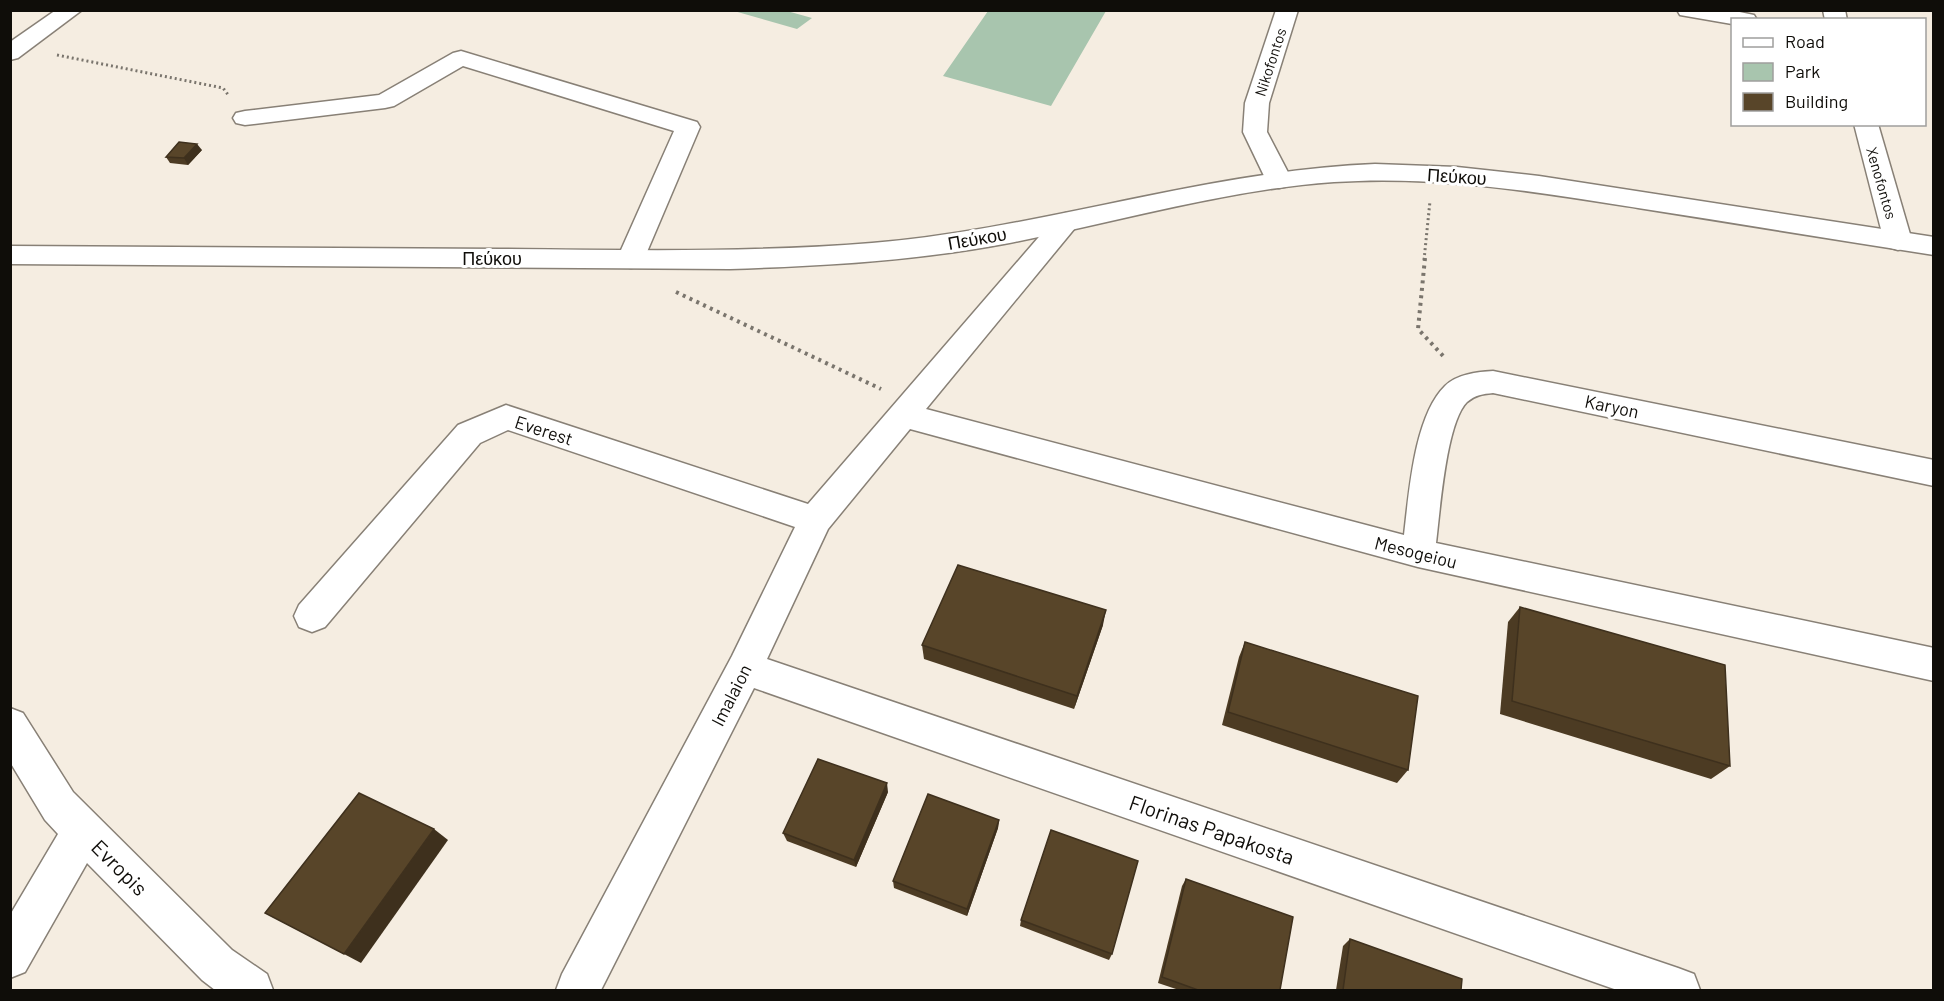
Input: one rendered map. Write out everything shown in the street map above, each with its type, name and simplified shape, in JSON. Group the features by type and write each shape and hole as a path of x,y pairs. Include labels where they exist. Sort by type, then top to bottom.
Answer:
{"street":[{"path":"18,43 71,10"},
{"name":"Nikofontos","path":"1279,180 1255,132 1257,103 1287,10"},
{"path":"1688,10 1734,18"},
{"path":"245,118 385,101 461,58 688,127 631,259"},
{"name":"Xenofontos","path":"1867,126 1898,241"},
{"name":"Πεύκου","path":"10,255 730,260 846,255 955,243 1066,222 1156,201 1279,180 1335,174 1433,174 1522,180 1934,246"},
{"name":"Imalaion","path":"578,990 745,668 815,520 1066,222"},
{"name":"Karyon","path":"1469,384 1493,382 1934,473"},
{"path":"1418,553 1437,430 1452,397 1469,384"},
{"name":"Mesogeiou","path":"909,410 1418,553 1934,665"},
{"name":"Everest","path":"312,616 469,434 506,417 815,520"},
{"name":"Florinas Papakosta","path":"745,668 1678,990"},
{"name":"Evropis","path":"10,726 59,806 217,966 251,990"},
{"path":"10,957 83,830"}],"path":[{"path":"18,43 223,88 245,118"},
{"path":"1433,174 1418,329 1469,384"},
{"path":"671,289 909,410"}],"green space":[{"path":"734,11 787,11 812,18 797,29"},
{"path":"988,11 1106,11 1051,106 943,76"}],"building":[{"path":"179,142 197,144 184,158 166,157"},
{"path":"958,565 1106,610 1077,696 922,645"},
{"path":"1520,607 1725,665 1730,766 1512,701"},
{"path":"1245,642 1418,696 1408,770 1228,712"},
{"path":"818,759 887,783 854,860 783,833"},
{"path":"359,793 434,829 344,954 265,913"},
{"path":"928,794 999,820 967,909 893,881"},
{"path":"1051,830 1138,861 1112,954 1021,920"},
{"path":"1186,879 1293,917 1280,990 1198,990 1162,977"},
{"path":"1350,939 1462,979 1461,990 1343,990"}]}
